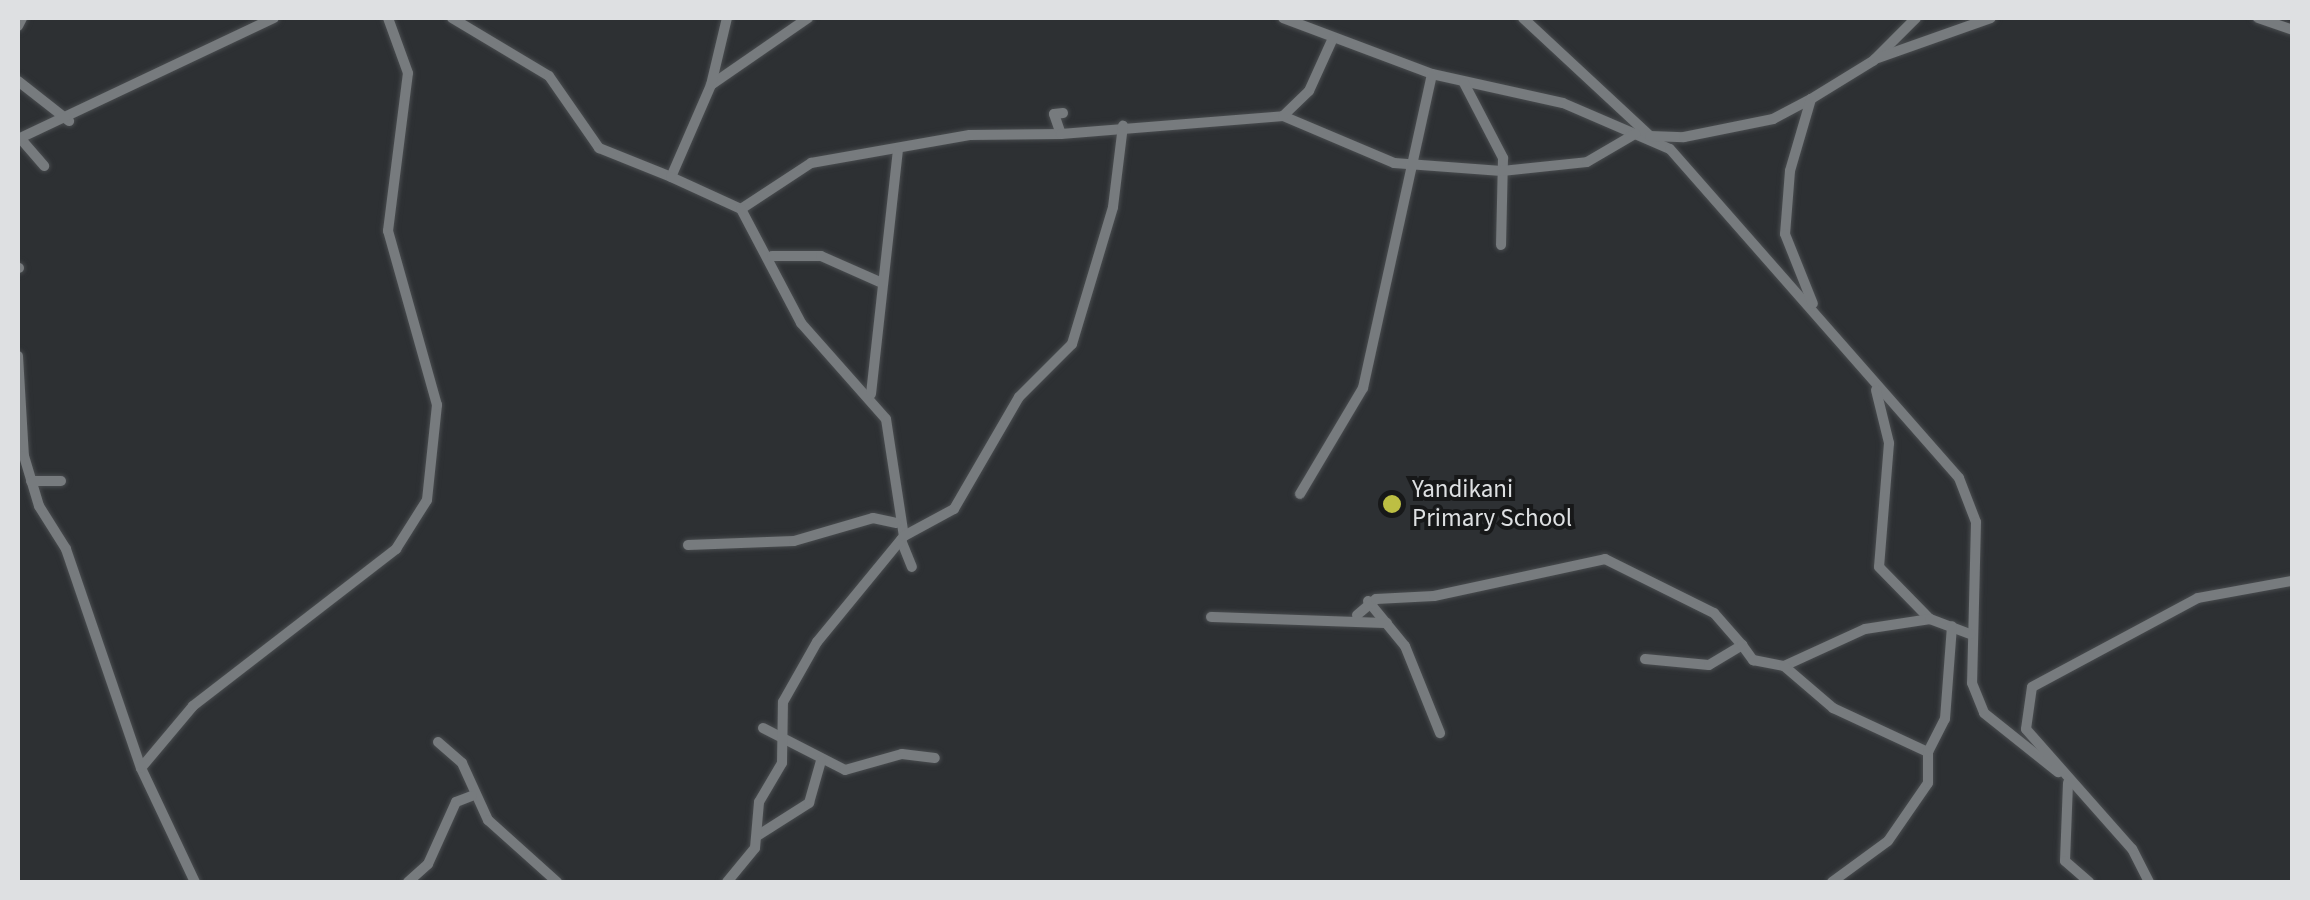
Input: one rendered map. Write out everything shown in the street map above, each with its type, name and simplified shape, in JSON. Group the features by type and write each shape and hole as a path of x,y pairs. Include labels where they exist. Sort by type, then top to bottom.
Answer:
{"street":[{"path":"18,26 22,18"},
{"path":"44,166 19,139 69,122 274,18"},
{"path":"141,768 194,706 396,549 427,500 437,404 388,231 408,73 388,18"},
{"path":"452,18 550,76 599,148 740,209 772,256 812,338 871,394 892,448 896,524 912,567"},
{"path":"671,176 711,85 727,18"},
{"path":"711,85 808,18"},
{"path":"1283,18 1432,74 1563,104 1635,134 1650,136 1773,118 1873,61 1991,18"},
{"path":"1523,18 1650,136 1816,311 1874,384 1958,478 1976,522 1970,634 1984,713 2058,772 2132,849 2150,882"},
{"path":"1873,61 1916,18"},
{"path":"2258,18 2292,30"},
{"path":"1282,116 1309,91 1332,38"},
{"path":"1300,494 1363,388 1432,74"},
{"path":"18,81 69,122"},
{"path":"1464,83 1502,170 1501,245"},
{"path":"1811,99 1784,234 1816,311"},
{"path":"1061,134 1054,114 1063,114"},
{"path":"740,209 811,163 1014,130 1061,134 1282,116 1413,166 1502,170 1588,162 1635,134"},
{"path":"728,882 756,836 784,742 783,702 817,642 902,538 954,509 1019,396 1072,344 1113,208 1124,126"},
{"path":"871,394 882,354 880,282 898,151"},
{"path":"772,256 821,256 880,282"},
{"path":"18,356 32,482 66,549 141,768 195,882"},
{"path":"1874,384 1889,443 1878,568 1930,619"},
{"path":"32,482 61,481"},
{"path":"688,545 794,541 872,518 896,524"},
{"path":"1357,615 1368,601 1452,593 1605,558 1714,613 1753,660 1784,666 1832,708 1928,752"},
{"path":"2058,772 2023,718 2041,677 2198,598 2292,581"},
{"path":"1368,601 1387,623 1440,733"},
{"path":"1210,616 1357,615 1387,623"},
{"path":"1784,666 1865,629 1930,619 1970,634"},
{"path":"1832,882 1853,874 1912,814 1928,783 1928,752 1945,719 1952,626"},
{"path":"1645,658 1709,666 1742,645"},
{"path":"763,728 821,760 866,771 902,754 935,758"},
{"path":"438,742 462,763 472,796 557,882"},
{"path":"756,836 808,803 821,760"},
{"path":"2068,783 2065,861 2089,882"},
{"path":"408,882 428,864 456,802 472,796"}],"place":[{"name":"Yandikani Primary School","path":"1392,504"}]}
